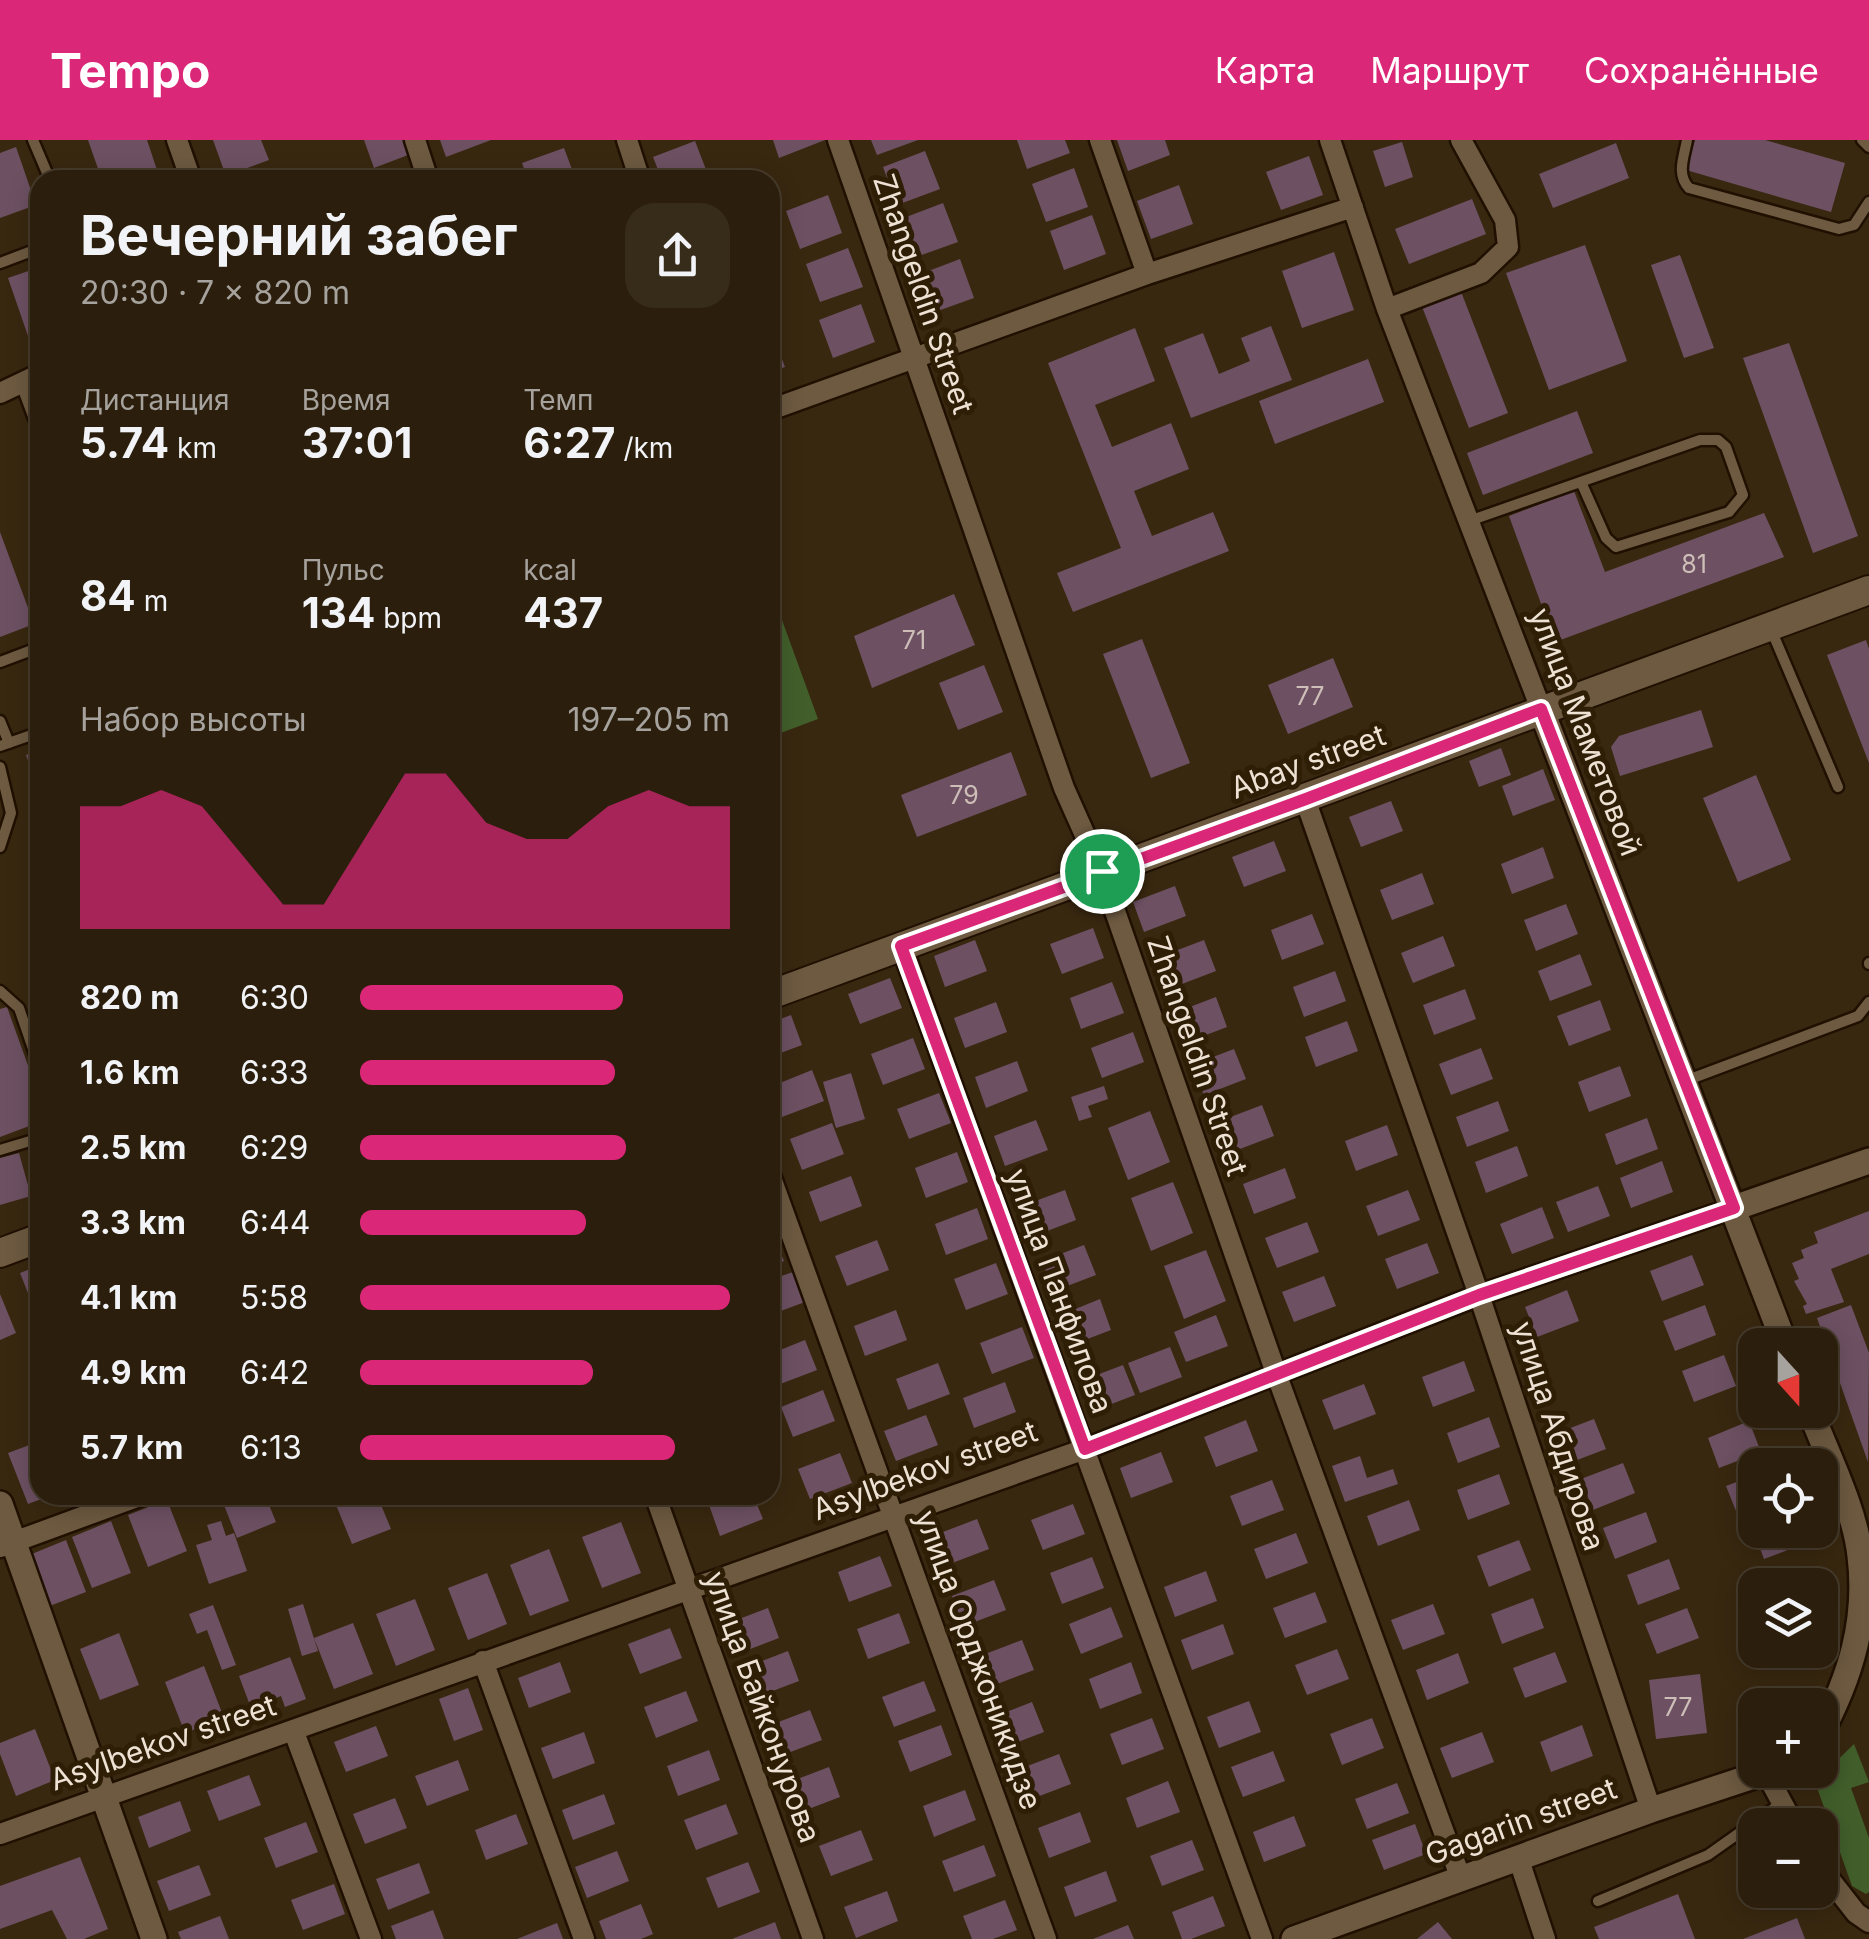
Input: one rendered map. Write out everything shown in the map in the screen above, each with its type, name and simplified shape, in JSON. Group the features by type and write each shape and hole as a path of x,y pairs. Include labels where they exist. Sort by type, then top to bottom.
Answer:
{"main road":[{"name":"Abay street","path":"780,991 1869,590"},
{"path":"0,1253 30,1242"}],"street":[{"path":"176,140 187,170"},
{"path":"415,140 425,170"},
{"path":"627,140 637,170"},
{"name":"Zhangeldin Street","path":"838,140 1064,788 1102,871 1276,1372 1461,1878"},
{"path":"1100,140 1147,274"},
{"name":"улица Маметовой","path":"1330,140 1388,309 1779,1328"},
{"path":"1388,309 1481,273 1508,246 1505,220 1461,140"},
{"path":"780,406 1147,274 1353,207"},
{"path":"0,392 30,379"},
{"name":"улица Абдирова","path":"1306,799 1479,1295 1651,1810"},
{"name":"улица Панфилова","path":"901,946 1262,1939"},
{"name":"Asylbekov street","path":"0,1834 1085,1449 1479,1295 1869,1161"},
{"name":"улица Орджоникидзе","path":"780,1203 1046,1939"},
{"path":"1817,1428 1853,1526 1860,1557 1864,1610 1856,1653 1838,1701"},
{"path":"0,1504 7,1544 154,1939"},
{"path":"7,1544 114,1505"},
{"name":"улица Байконурова","path":"658,1505 814,1939"},
{"path":"484,1661 584,1939"},
{"path":"294,1732 371,1939"},
{"name":"Gagarin street","path":"1294,1939 1738,1781"},
{"path":"1775,1788 1783,1808"},
{"path":"1518,1857 1545,1939"},
{"path":"1838,1890 1856,1913 1869,1922"}],"lane":[{"path":"33,140 46,170"},
{"path":"1687,140 1681,177 1689,188 1840,229 1854,224 1869,202"},
{"path":"1862,140 1869,147"},
{"path":"0,263 30,252"},
{"path":"1469,522 1582,482 1708,440 1718,440 1726,446 1742,495 1728,512 1616,547 1606,538 1582,482"},
{"path":"1770,626 1838,787"},
{"path":"0,662 30,651"},
{"path":"0,722 4,745 30,736"},
{"path":"0,767 11,813 0,848"},
{"path":"0,991 19,1008 30,1040"},
{"path":"1685,1081 1858,1016 1869,1002"},
{"path":"0,1150 30,1141"},
{"path":"1598,1901 1708,1855 1780,1804"}],"green space":[{"path":"780,614 818,719 780,733"},
{"path":"1854,1744 1869,1782 1851,1788 1869,1838 1866,1894 1852,1886 1838,1847 1838,1808 1824,1808 1817,1788 1838,1788 1838,1760"}],"building":[{"path":"88,140 147,140 157,170 98,170"},
{"path":"213,140 261,140 269,160 242,170 224,170"},
{"path":"364,140 412,140 416,152 374,168"},
{"path":"440,140 491,140 446,157"},
{"path":"773,140 825,140 779,158"},
{"path":"871,140 918,140 877,155"},
{"path":"1017,140 1065,140 1070,153 1027,169"},
{"path":"1117,140 1165,140 1170,155 1128,171"},
{"path":"1695,140 1765,140 1845,163 1831,212 1686,170"},
{"path":"695,141 706,170 658,170 653,157"},
{"path":"1402,142 1413,177 1385,187 1373,151"},
{"path":"1616,143 1629,178 1553,208 1539,174"},
{"path":"16,147 30,188 30,207 0,218 0,153"},
{"path":"564,148 572,170 524,170 522,163"},
{"path":"925,151 940,189 897,205 883,167"},
{"path":"1309,156 1323,195 1281,210 1266,172"},
{"path":"1074,168 1088,207 1046,222 1032,184"},
{"path":"1179,185 1193,224 1151,239 1137,201"},
{"path":"828,195 842,233 800,249 786,211"},
{"path":"1472,199 1486,234 1409,264 1395,229"},
{"path":"943,203 958,242 916,257 901,219"},
{"path":"1092,215 1106,254 1064,270 1050,231"},
{"path":"1585,245 1627,361 1549,390 1506,273"},
{"path":"848,248 863,287 820,302 806,264"},
{"path":"1334,252 1354,310 1302,328 1282,271"},
{"path":"1680,255 1714,348 1684,358 1651,265"},
{"path":"960,259 974,298 932,313 918,275"},
{"path":"30,270 30,335 28,336 8,278"},
{"path":"1460,289 1508,413 1469,428 1421,304"},
{"path":"861,304 875,342 833,358 819,320"},
{"path":"1271,326 1292,380 1191,418 1164,348 1203,333 1219,374 1250,361 1241,338"},
{"path":"1135,328 1155,381 1095,405 1112,447 1171,423 1189,469 1134,491 1152,536 1213,512 1229,551 1073,612 1057,573 1121,548 1048,363"},
{"path":"1789,343 1858,536 1813,553 1743,358"},
{"path":"1368,359 1384,402 1275,444 1259,401"},
{"path":"1577,411 1593,453 1483,495 1467,453"},
{"path":"1574,491 1605,572 1764,513 1784,557 1555,642 1509,516"},
{"path":"0,532 30,613 30,626 0,637"},
{"path":"954,594 975,645 872,688 854,636"},
{"path":"1142,639 1190,763 1151,778 1103,654"},
{"path":"1866,640 1869,649 1869,763 1827,655"},
{"path":"1333,658 1353,707 1288,734 1268,685"},
{"path":"984,665 1003,712 958,730 939,683"},
{"path":"1701,710 1713,747 1620,776 1611,747 1619,736"},
{"path":"1501,748 1511,775 1479,787 1469,761"},
{"path":"1011,752 1027,795 917,837 901,795"},
{"path":"1543,769 1555,800 1513,816 1502,786"},
{"path":"1756,775 1791,860 1738,882 1703,798"},
{"path":"1391,801 1403,831 1361,847 1349,817"},
{"path":"1274,841 1286,871 1244,887 1232,857"},
{"path":"1543,847 1554,878 1512,894 1501,864"},
{"path":"1422,873 1434,904 1392,920 1380,890"},
{"path":"1175,886 1186,916 1144,932 1133,902"},
{"path":"1566,904 1578,934 1536,951 1524,920"},
{"path":"1312,914 1324,944 1282,960 1271,930"},
{"path":"1093,928 1104,958 1062,974 1050,944"},
{"path":"1443,936 1455,966 1413,983 1401,953"},
{"path":"975,940 987,971 945,987 934,956"},
{"path":"1204,940 1216,971 1174,987 1162,956"},
{"path":"1580,954 1592,985 1550,1001 1538,971"},
{"path":"1335,971 1346,1001 1304,1017 1293,987"},
{"path":"890,978 902,1008 860,1024 848,994"},
{"path":"1112,982 1124,1013 1081,1029 1070,998"},
{"path":"1465,989 1476,1019 1434,1035 1423,1005"},
{"path":"1216,997 1227,1027 1185,1043 1174,1013"},
{"path":"1600,1000 1611,1030 1569,1046 1557,1016"},
{"path":"996,1002 1007,1032 965,1048 954,1018"},
{"path":"7,1007 30,1071 30,1126 0,1137 0,1009"},
{"path":"791,1015 802,1045 780,1053 780,1019"},
{"path":"1347,1021 1358,1051 1316,1067 1305,1037"},
{"path":"1133,1032 1144,1062 1102,1078 1091,1048"},
{"path":"913,1038 925,1069 883,1085 871,1054"},
{"path":"1481,1048 1493,1079 1451,1095 1439,1064"},
{"path":"1234,1049 1246,1079 1204,1095 1192,1065"},
{"path":"1017,1061 1028,1091 986,1108 975,1077"},
{"path":"1620,1066 1631,1096 1589,1112 1578,1082"},
{"path":"812,1070 824,1101 782,1117 780,1083"},
{"path":"851,1073 865,1119 836,1128 823,1082"},
{"path":"1104,1086 1108,1099 1088,1106 1092,1117 1079,1121 1071,1097"},
{"path":"939,1093 951,1123 909,1139 897,1109"},
{"path":"1498,1101 1509,1131 1467,1147 1456,1117"},
{"path":"1262,1105 1274,1136 1232,1152 1220,1121"},
{"path":"1150,1111 1170,1162 1128,1180 1108,1128"},
{"path":"1647,1118 1658,1149 1616,1165 1605,1134"},
{"path":"1036,1120 1048,1150 1005,1166 994,1136"},
{"path":"832,1123 844,1154 802,1170 790,1139"},
{"path":"1387,1125 1398,1155 1356,1171 1345,1141"},
{"path":"1517,1146 1528,1176 1486,1193 1475,1162"},
{"path":"957,1152 968,1182 926,1198 915,1168"},
{"path":"19,1153 30,1196 0,1205 0,1158"},
{"path":"1662,1161 1673,1192 1631,1208 1620,1178"},
{"path":"1285,1168 1296,1198 1254,1214 1243,1184"},
{"path":"851,1176 862,1206 820,1222 809,1192"},
{"path":"1173,1182 1193,1233 1151,1251 1131,1198"},
{"path":"1598,1186 1610,1216 1568,1232 1556,1202"},
{"path":"1065,1190 1076,1220 1034,1236 1022,1206"},
{"path":"1408,1190 1420,1220 1378,1236 1366,1206"},
{"path":"1542,1207 1554,1238 1512,1254 1500,1224"},
{"path":"977,1208 988,1239 946,1255 935,1224"},
{"path":"1869,1211 1869,1254 1831,1269 1844,1302 1806,1314 1803,1306 1807,1304 1794,1281 1799,1279 1792,1263 1804,1258 1801,1250 1818,1243 1814,1232"},
{"path":"1307,1222 1319,1252 1277,1268 1265,1238"},
{"path":"877,1240 889,1270 847,1286 835,1256"},
{"path":"1427,1243 1439,1273 1397,1289 1385,1259"},
{"path":"1084,1245 1096,1275 1054,1291 1042,1261"},
{"path":"1206,1250 1226,1301 1184,1319 1164,1266"},
{"path":"1692,1255 1704,1285 1662,1301 1650,1271"},
{"path":"996,1263 1008,1294 966,1310 954,1279"},
{"path":"30,1269 30,1298 20,1273"},
{"path":"793,1272 805,1302 780,1311 780,1277"},
{"path":"1324,1276 1336,1306 1294,1322 1282,1292"},
{"path":"1567,1290 1579,1321 1537,1337 1525,1307"},
{"path":"0,1294 16,1333 0,1340"},
{"path":"1100,1299 1111,1330 1069,1346 1058,1316"},
{"path":"1705,1305 1716,1335 1675,1351 1663,1321"},
{"path":"1851,1305 1869,1353 1868,1462 1838,1377 1838,1328 1821,1328 1817,1318"},
{"path":"896,1310 907,1340 865,1356 854,1326"},
{"path":"1216,1315 1228,1346 1186,1362 1174,1332"},
{"path":"1022,1327 1034,1358 992,1374 980,1343"},
{"path":"805,1340 817,1370 780,1384 780,1350"},
{"path":"1170,1347 1182,1377 1140,1393 1128,1363"},
{"path":"1724,1355 1736,1386 1694,1402 1682,1371"},
{"path":"1464,1361 1475,1391 1433,1407 1422,1377"},
{"path":"938,1363 950,1394 908,1410 896,1379"},
{"path":"1123,1365 1135,1395 1093,1411 1081,1381"},
{"path":"1005,1382 1016,1412 974,1428 963,1398"},
{"path":"1364,1384 1376,1414 1334,1430 1322,1400"},
{"path":"823,1390 835,1421 793,1437 781,1407"},
{"path":"926,1415 938,1445 896,1461 884,1431"},
{"path":"1489,1417 1500,1447 1458,1463 1447,1433"},
{"path":"1594,1419 1606,1449 1564,1465 1552,1435"},
{"path":"1246,1420 1258,1451 1216,1467 1204,1437"},
{"path":"1738,1426 1752,1428 1759,1448 1738,1448 1738,1461 1719,1468 1708,1438"},
{"path":"30,1445 30,1503 28,1504 8,1453"},
{"path":"1161,1452 1173,1482 1131,1498 1120,1468"},
{"path":"840,1453 852,1483 810,1499 798,1469"},
{"path":"1360,1456 1367,1478 1393,1469 1398,1484 1345,1502 1332,1466"},
{"path":"1623,1463 1635,1493 1593,1510 1581,1479"},
{"path":"1499,1474 1510,1504 1468,1520 1457,1490"},
{"path":"1272,1480 1284,1510 1242,1526 1230,1496"},
{"path":"1738,1481 1738,1516 1726,1486"},
{"path":"1409,1500 1420,1530 1378,1546 1367,1516"},
{"path":"1073,1504 1085,1534 1043,1550 1031,1520"},
{"path":"154,1505 169,1505 187,1551 148,1567 128,1515"},
{"path":"224,1505 269,1505 276,1522 237,1538"},
{"path":"336,1505 381,1505 391,1529 352,1544"},
{"path":"709,1505 757,1505 763,1519 720,1536"},
{"path":"1646,1512 1657,1542 1615,1559 1603,1528"},
{"path":"977,1519 989,1549 947,1565 935,1535"},
{"path":"111,1521 131,1573 92,1588 72,1537"},
{"path":"221,1521 226,1536 234,1533 247,1571 209,1584 196,1545 212,1540 207,1525"},
{"path":"621,1522 641,1573 602,1588 582,1537"},
{"path":"1296,1533 1308,1563 1266,1579 1254,1549"},
{"path":"66,1540 86,1592 47,1607 27,1556"},
{"path":"1519,1540 1531,1570 1489,1587 1477,1556"},
{"path":"1760,1548 1793,1548 1764,1559"},
{"path":"549,1549 569,1601 530,1616 510,1565"},
{"path":"880,1556 892,1586 849,1602 838,1572"},
{"path":"1092,1557 1104,1588 1062,1604 1050,1573"},
{"path":"1669,1559 1680,1589 1638,1605 1627,1575"},
{"path":"1206,1571 1217,1601 1175,1617 1164,1587"},
{"path":"487,1573 507,1624 468,1640 448,1588"},
{"path":"994,1580 1006,1610 964,1626 952,1596"},
{"path":"1315,1592 1327,1622 1285,1638 1273,1608"},
{"path":"1533,1598 1544,1628 1502,1644 1491,1614"},
{"path":"415,1599 435,1650 396,1666 376,1614"},
{"path":"303,1604 318,1651 302,1656 288,1609"},
{"path":"1433,1604 1445,1634 1403,1650 1391,1620"},
{"path":"213,1605 236,1665 222,1670 207,1630 197,1634 189,1614"},
{"path":"1111,1607 1123,1637 1081,1654 1069,1624"},
{"path":"768,1608 779,1638 737,1654 726,1624"},
{"path":"1687,1608 1699,1638 1657,1654 1645,1624"},
{"path":"899,1613 910,1643 868,1659 857,1629"},
{"path":"353,1623 373,1674 334,1689 314,1638"},
{"path":"1223,1624 1234,1654 1192,1670 1181,1640"},
{"path":"670,1628 682,1658 640,1674 628,1644"},
{"path":"119,1633 139,1685 100,1700 80,1649"},
{"path":"1022,1640 1034,1670 992,1686 980,1656"},
{"path":"1337,1649 1349,1679 1307,1695 1295,1665"},
{"path":"788,1651 799,1681 757,1697 746,1667"},
{"path":"1555,1652 1567,1682 1525,1698 1513,1668"},
{"path":"1458,1653 1469,1683 1427,1700 1416,1670"},
{"path":"290,1657 306,1699 285,1707 281,1696 251,1708 239,1676"},
{"path":"560,1662 571,1692 529,1708 518,1678"},
{"path":"1131,1662 1142,1693 1100,1709 1089,1679"},
{"path":"204,1666 224,1718 185,1733 165,1682"},
{"path":"1700,1674 1707,1733 1656,1739 1649,1680"},
{"path":"924,1681 936,1711 894,1727 882,1697"},
{"path":"468,1688 483,1730 454,1741 439,1699"},
{"path":"686,1691 698,1721 656,1738 644,1707"},
{"path":"1249,1701 1261,1732 1219,1748 1207,1717"},
{"path":"1032,1702 1044,1732 1002,1748 991,1718"},
{"path":"810,1710 822,1740 780,1756 768,1726"},
{"path":"1152,1718 1164,1749 1122,1765 1110,1734"},
{"path":"1372,1718 1384,1748 1342,1765 1330,1734"},
{"path":"941,1725 952,1755 910,1772 898,1741"},
{"path":"1582,1725 1593,1756 1551,1772 1540,1742"},
{"path":"376,1726 388,1756 346,1772 334,1742"},
{"path":"35,1729 55,1780 16,1796 0,1754 0,1743"},
{"path":"584,1732 595,1763 553,1779 541,1748"},
{"path":"1482,1732 1494,1762 1452,1778 1440,1748"},
{"path":"709,1750 720,1780 678,1796 667,1766"},
{"path":"1273,1751 1285,1781 1243,1797 1231,1767"},
{"path":"1059,1754 1071,1784 1029,1800 1017,1770"},
{"path":"458,1760 469,1790 427,1806 415,1776"},
{"path":"829,1767 840,1797 798,1813 787,1783"},
{"path":"249,1775 261,1805 219,1821 207,1791"},
{"path":"1168,1781 1180,1812 1137,1828 1126,1798"},
{"path":"1397,1783 1409,1813 1367,1829 1355,1799"},
{"path":"965,1790 976,1820 934,1837 923,1806"},
{"path":"604,1794 615,1824 573,1840 562,1810"},
{"path":"395,1798 407,1828 365,1844 353,1814"},
{"path":"180,1801 191,1831 149,1848 138,1817"},
{"path":"726,1804 738,1834 696,1850 684,1820"},
{"path":"1080,1812 1091,1842 1049,1858 1038,1828"},
{"path":"516,1814 528,1844 486,1860 475,1830"},
{"path":"1294,1816 1306,1846 1264,1862 1253,1832"},
{"path":"306,1822 318,1852 276,1868 264,1838"},
{"path":"1415,1824 1426,1854 1384,1870 1372,1840"},
{"path":"861,1830 873,1860 831,1876 819,1846"},
{"path":"1192,1840 1204,1870 1162,1886 1150,1856"},
{"path":"984,1845 996,1876 954,1892 942,1861"},
{"path":"617,1851 629,1881 587,1898 575,1867"},
{"path":"80,1857 108,1929 84,1939 67,1939 52,1910 0,1929 0,1886"},
{"path":"748,1862 760,1892 718,1908 706,1878"},
{"path":"419,1863 430,1893 388,1910 376,1879"},
{"path":"199,1865 211,1895 169,1911 157,1881"},
{"path":"1106,1871 1117,1901 1075,1917 1064,1887"},
{"path":"334,1884 345,1914 303,1930 291,1900"},
{"path":"887,1891 898,1921 856,1938 844,1907"},
{"path":"1678,1894 1695,1939 1599,1939 1594,1927"},
{"path":"1213,1896 1225,1926 1182,1939 1172,1912"},
{"path":"1005,1900 1017,1930 993,1939 972,1939 963,1916"},
{"path":"641,1904 653,1934 641,1939 606,1939 599,1921"},
{"path":"433,1910 444,1939 396,1939 391,1926"},
{"path":"220,1916 229,1939 181,1939 178,1932"},
{"path":"1797,1918 1805,1939 1743,1939"},
{"path":"775,1922 781,1939 732,1939"},
{"path":"1438,1922 1452,1939 1417,1939"},
{"path":"557,1923 563,1939 517,1939"},
{"path":"1128,1925 1134,1939 1093,1939"}],"route":[{"path":"1541,709 1734,1208 1479,1295 1085,1449 901,946 1102,871 1306,799 1541,709"}]}
